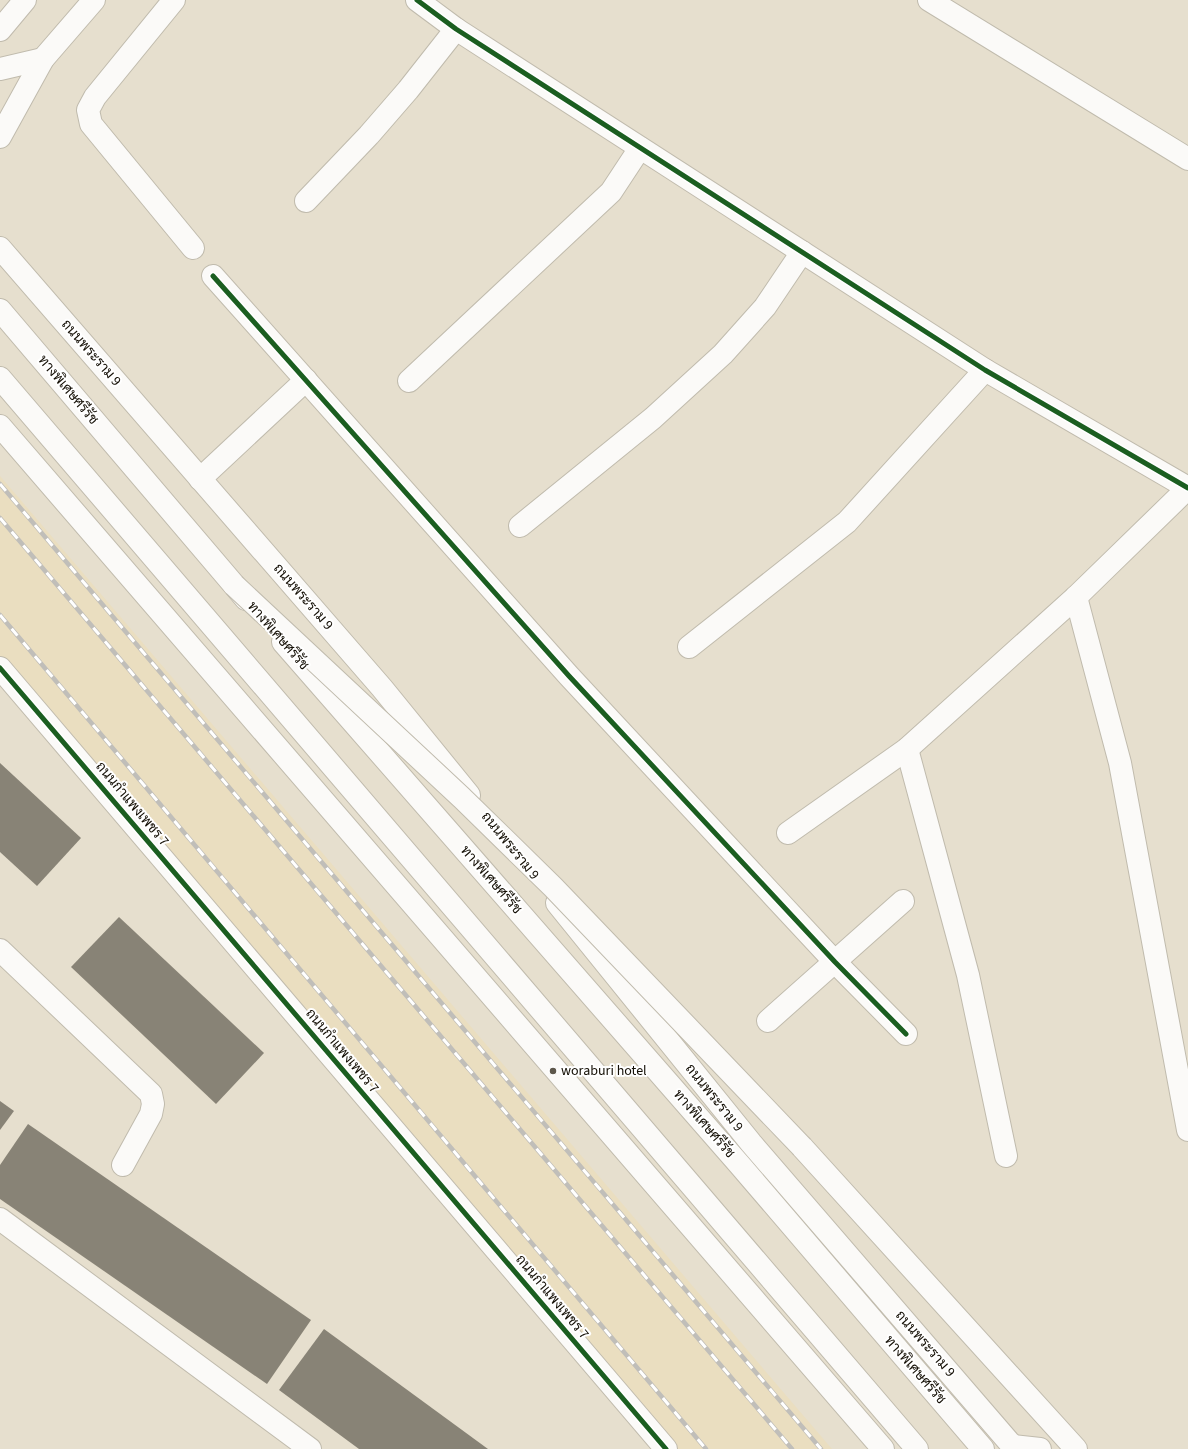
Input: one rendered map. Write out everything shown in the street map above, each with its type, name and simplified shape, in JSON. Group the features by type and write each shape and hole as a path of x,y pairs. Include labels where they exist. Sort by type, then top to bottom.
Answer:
{"main road":[{"path":"0,30 25,0"},
{"path":"0,137 43,59 94,0"},
{"path":"174,0 95,97 88,110 91,124 193,248"},
{"path":"419,0 456,29 986,370 1188,488 1076,597 907,749 788,833"},
{"path":"929,0 1188,159"},
{"path":"306,201 369,135 408,90 456,29"},
{"path":"0,69 43,59"},
{"path":"409,381 611,192 640,148"},
{"name":"ถนนพระราม 9","path":"0,248 382,688 751,1143 1014,1448"},
{"path":"520,526 653,418 723,354 765,307 802,252"},
{"path":"213,276 569,676 835,962 906,1034"},
{"name":"ทางพิเศษศรีรัช","path":"0,310 234,586 734,1158 983,1449"},
{"path":"689,647 847,522 986,370"},
{"path":"0,378 917,1449"},
{"path":"200,479 306,380"},
{"path":"0,426 883,1449"},
{"path":"234,586 462,798 553,887 796,1142 1076,1449"},
{"path":"1076,597 1120,763 1188,1130"},
{"name":"ถนนกำแพงเพชร 7","path":"3,678 666,1449"},
{"path":"907,749 968,975 1006,1156"},
{"path":"768,1021 903,900"},
{"path":"0,950 151,1094 153,1104 151,1114 124,1165"},
{"path":"0,1219 310,1449"},
{"path":"1014,1448 1040,1449"}],"shaded area":[{"path":"0,476 832,1449 659,1449 0,673"}],"building":[{"path":"0,763 81,838 37,886 0,852"},
{"path":"119,917 264,1053 216,1104 71,967"},
{"path":"0,1101 14,1111 0,1130"},
{"path":"28,1124 311,1320 267,1384 0,1199 0,1165"},
{"path":"324,1329 488,1449 359,1449 279,1390"}],"railway":[{"path":"0,484 821,1449"},
{"path":"0,518 792,1449"},
{"path":"0,615 706,1449"}],"cycle path":[{"path":"417,0 456,29 985,370 1188,488"},
{"path":"213,276 569,676 835,962 906,1034"},
{"path":"0,668 666,1449"}],"place":[{"name":"woraburi hotel","path":"553,1071"}]}
